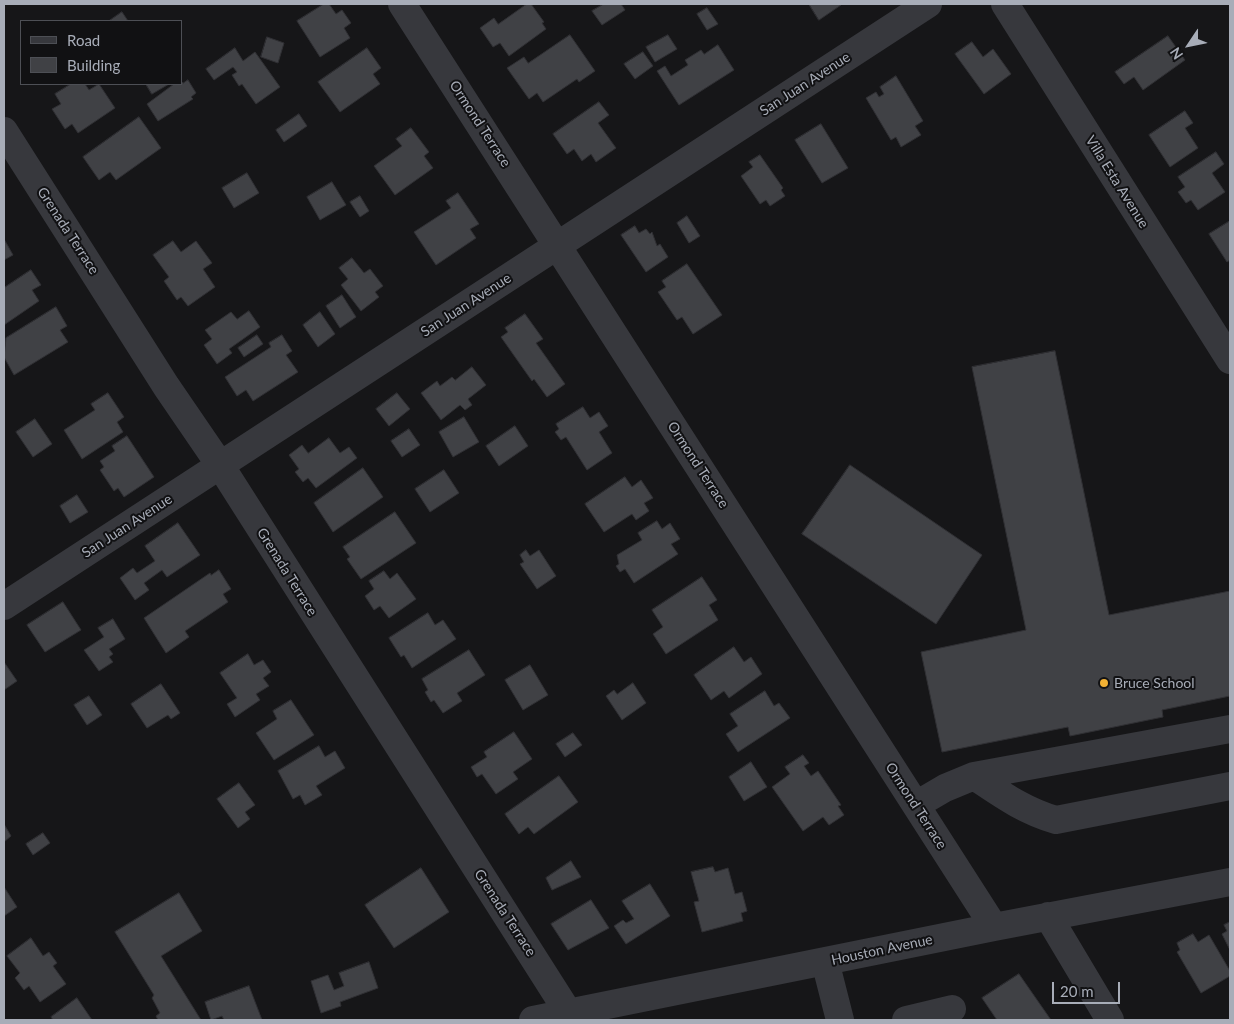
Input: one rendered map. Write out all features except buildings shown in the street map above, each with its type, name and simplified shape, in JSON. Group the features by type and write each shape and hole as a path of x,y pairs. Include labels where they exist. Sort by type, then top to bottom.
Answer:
{"street":[{"name":"Ormond Terrace","path":"402,4 994,927"},
{"name":"San Juan Avenue","path":"4,606 928,4"},
{"name":"Villa Esta Avenue","path":"1005,4 1230,360"},
{"name":"Grenada Terrace","path":"4,131 166,386 220,465 571,1017"},
{"path":"916,805 945,788 974,776 1230,729"},
{"path":"974,776 1015,804 1035,814 1056,820 1230,786"},
{"name":"Houston Avenue","path":"533,1020 571,1017 825,961 1230,882"},
{"path":"1048,916 1110,1020"},
{"path":"825,961 840,1020"},
{"path":"906,1020 952,1009"}],"place":[{"name":"Bruce School","path":"1104,683"}]}
